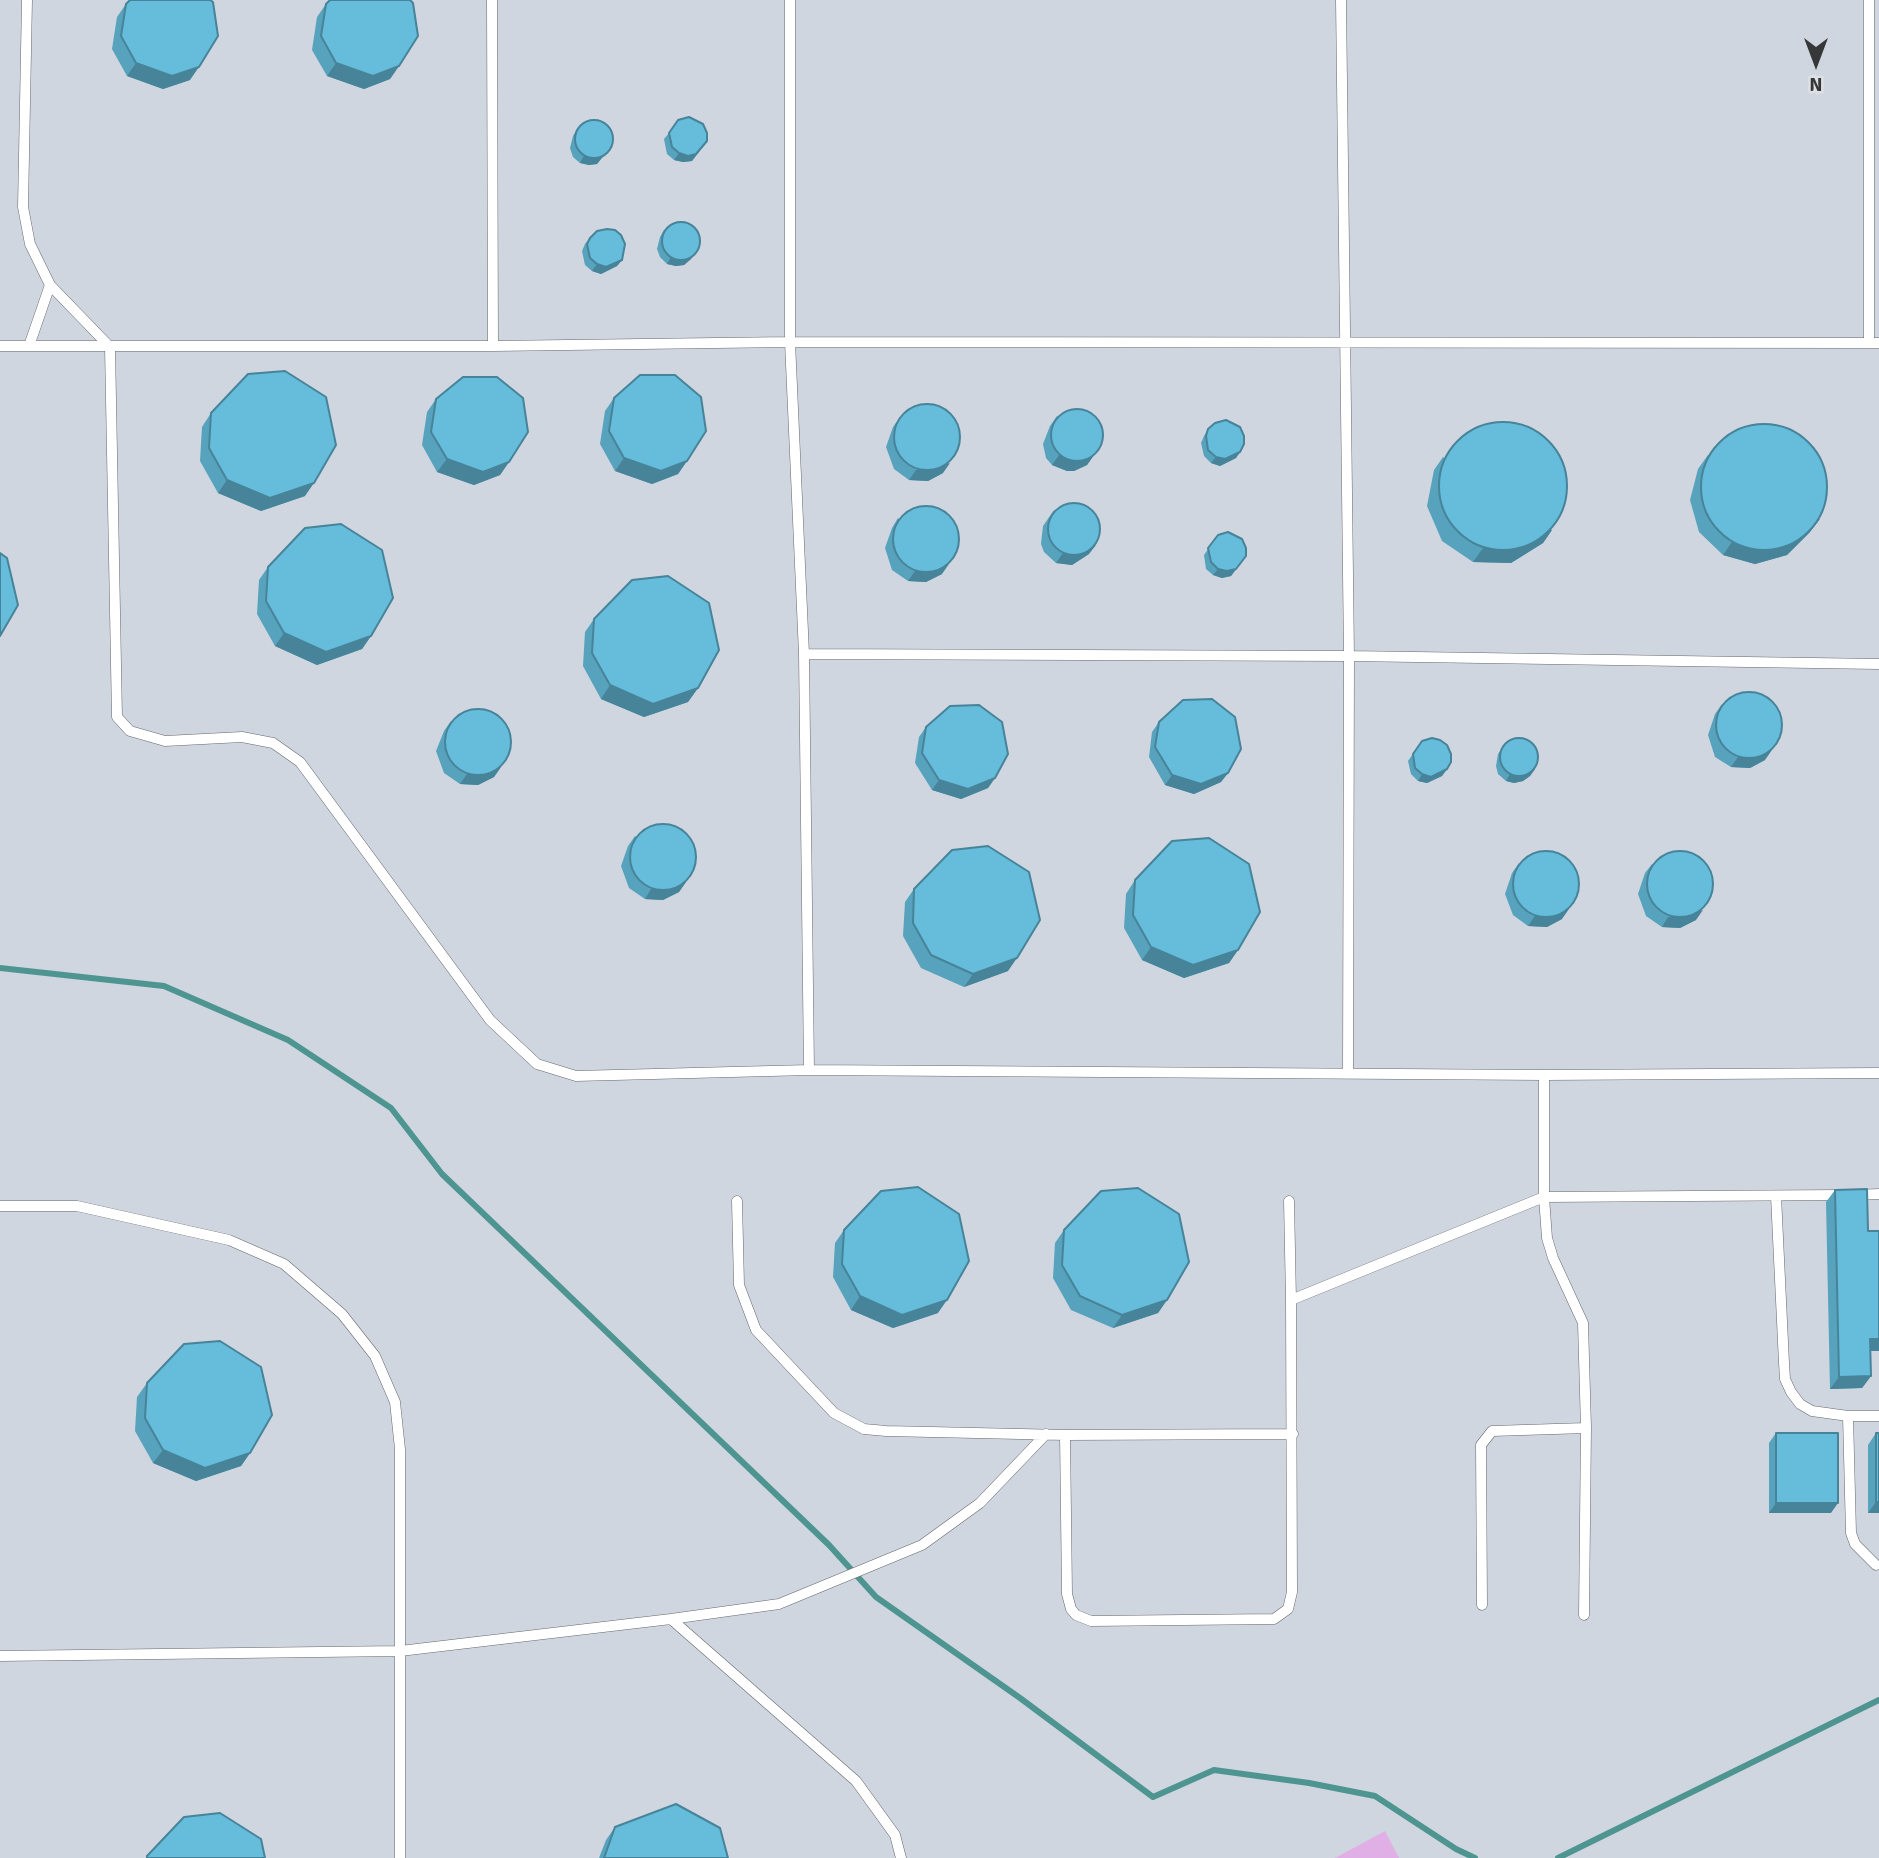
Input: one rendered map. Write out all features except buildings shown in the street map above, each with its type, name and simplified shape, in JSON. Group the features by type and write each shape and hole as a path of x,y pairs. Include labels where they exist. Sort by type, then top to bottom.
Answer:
{"lane":[{"path":"27,0 23,207 30,244 50,285 110,347 117,717 130,731 165,741 242,737 273,743 300,762 490,1020 537,1064 576,1076 809,1070 1544,1075 1879,1073"},
{"path":"492,0 493,346"},
{"path":"790,0 790,342 804,653 809,1070"},
{"path":"1341,0 1349,656 1348,1073"},
{"path":"0,346 493,346 790,342 1874,343 1874,45 1868,0"},
{"path":"29,346 50,285"},
{"path":"804,653 1349,656 1879,664"},
{"path":"1544,1075 1544,1197 1548,1238 1553,1258 1583,1323 1586,1428 1584,1615"},
{"path":"1291,1300 1544,1197 1879,1194"},
{"path":"1776,1196 1785,1379 1795,1398 1812,1411 1848,1416 1879,1416"},
{"path":"737,1201 739,1285 755,1330 834,1413 864,1429 886,1432 1065,1435 1293,1434"},
{"path":"1065,1435 1067,1594 1071,1609 1076,1615 1091,1621 1265,1621 1282,1615 1292,1601 1293,1434 1289,1201"},
{"path":"0,1206 77,1206 229,1240 284,1264 342,1314 375,1356 395,1402 400,1449 400,1858"},
{"path":"1848,1416 1851,1533 1855,1544 1876,1565"},
{"path":"1482,1605 1481,1445 1492,1431 1586,1428"},
{"path":"0,1656 400,1651 779,1604 922,1545 980,1503 1046,1434"},
{"path":"671,1619 856,1781 895,1835 901,1858"}],"shaded area":[{"path":"0,0 1879,0 1879,1858 0,1858"},
{"path":"1385,1831 1399,1858 1335,1858"}],"waterway":[{"path":"0,968 164,986 288,1040 391,1108 442,1174 829,1545 876,1597 1020,1698 1153,1797 1214,1770 1309,1783 1375,1796 1456,1849 1475,1858"},
{"path":"1558,1858 1879,1700"}]}
